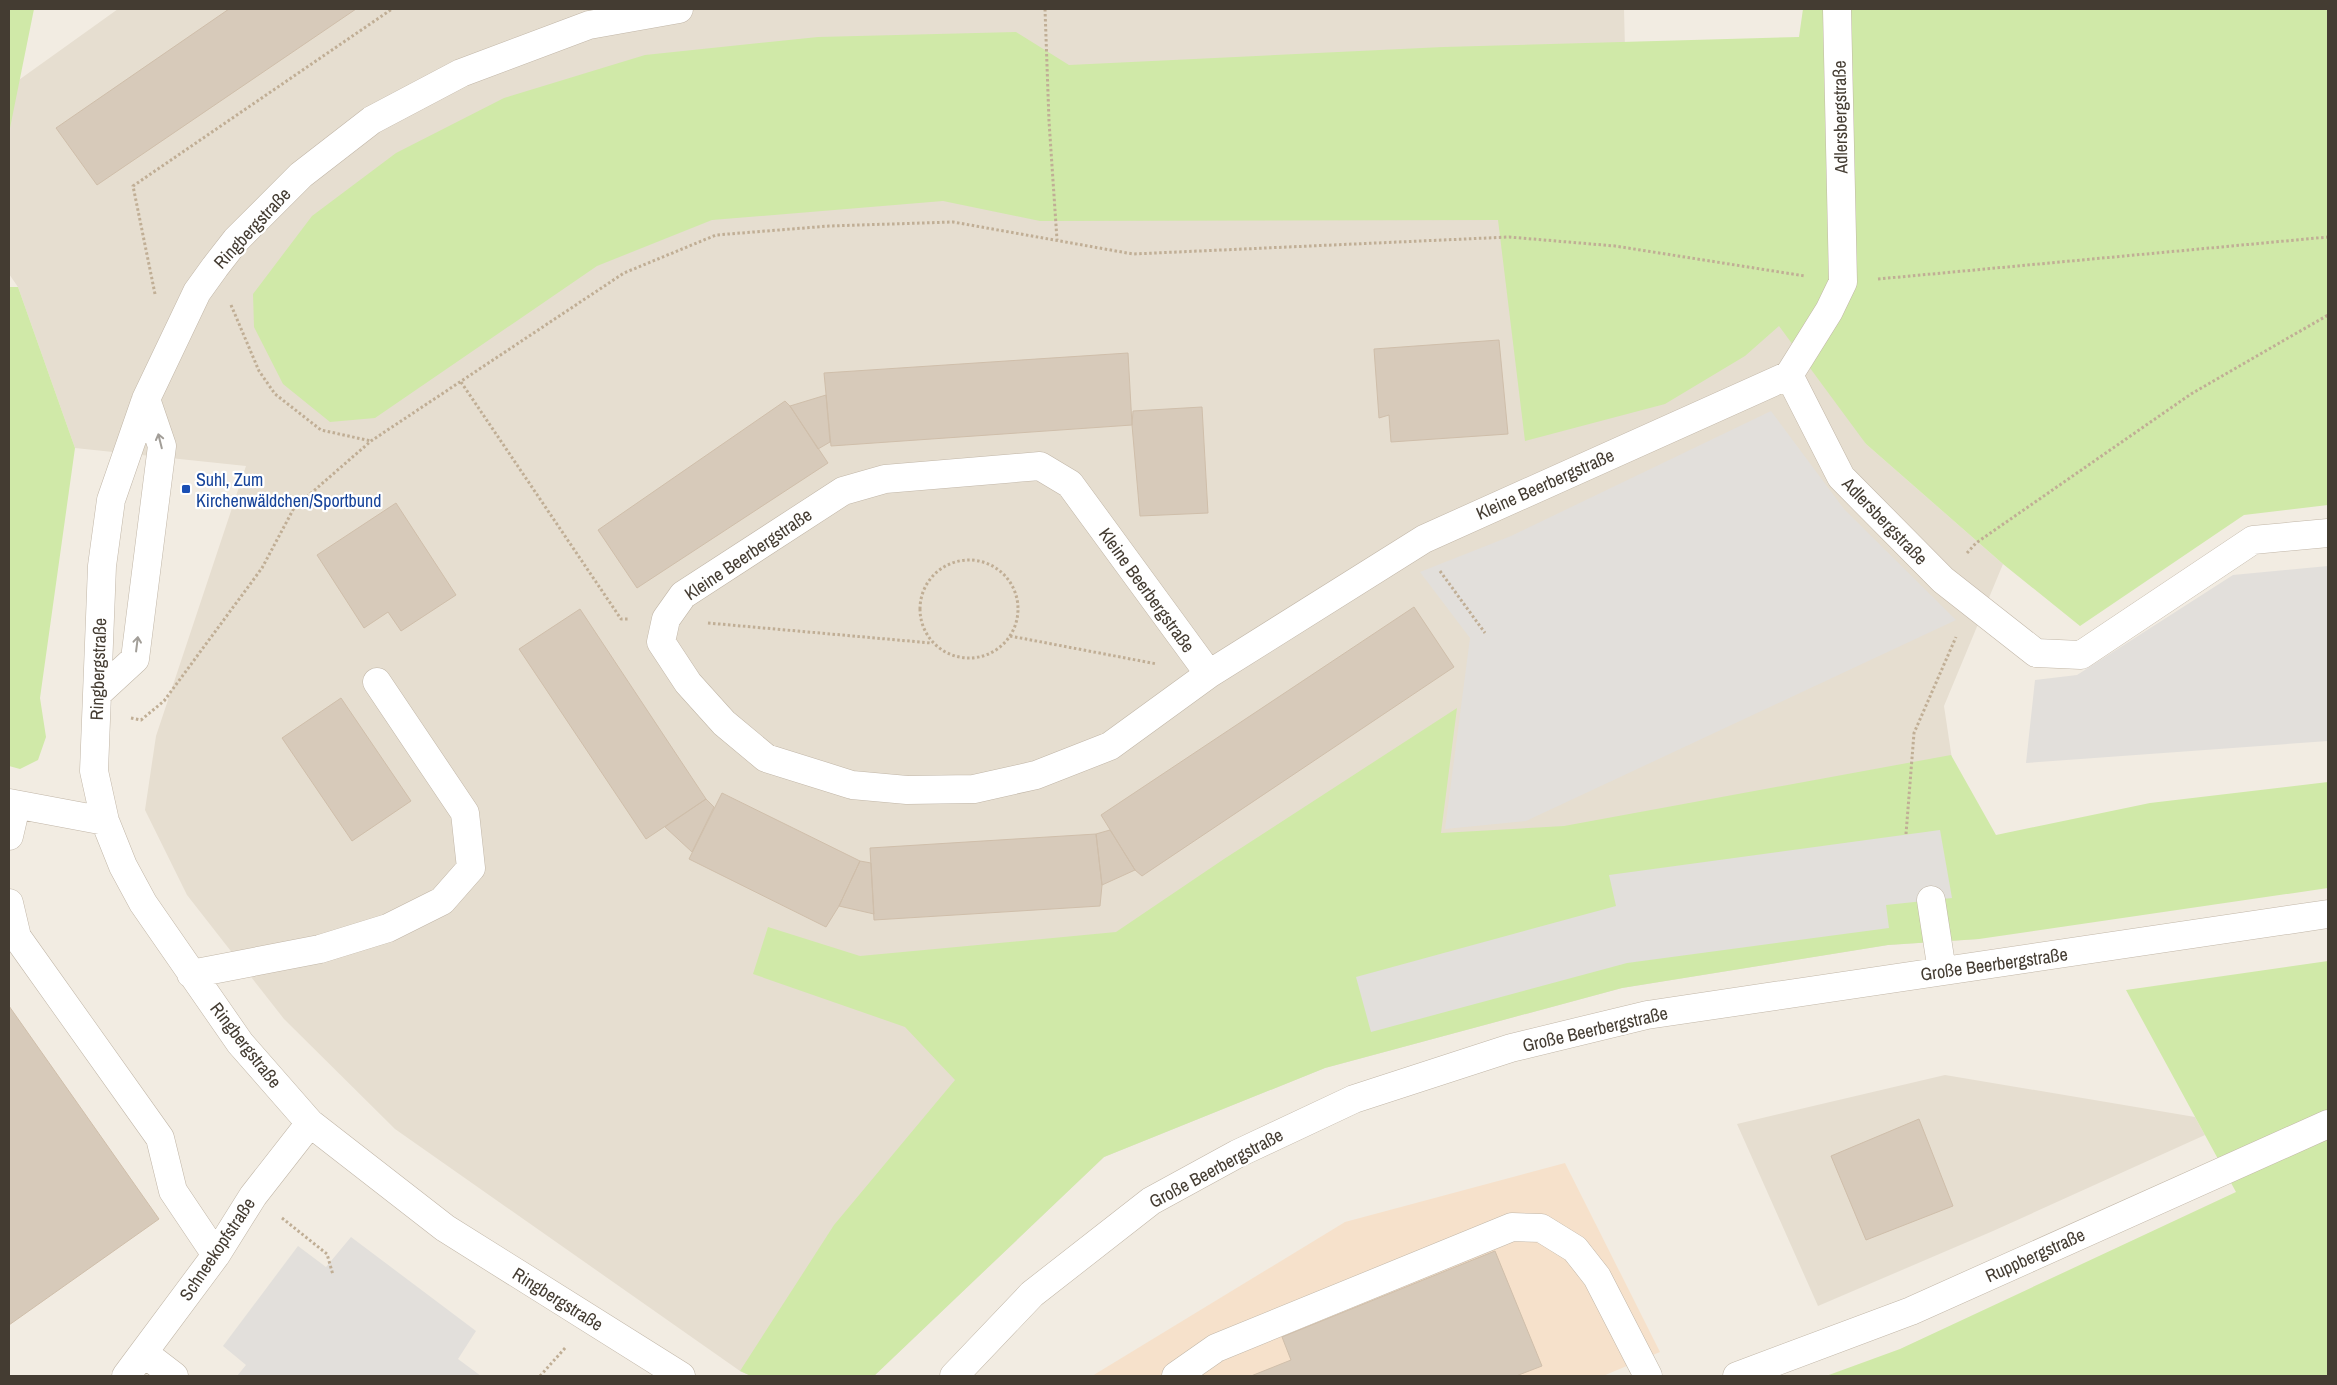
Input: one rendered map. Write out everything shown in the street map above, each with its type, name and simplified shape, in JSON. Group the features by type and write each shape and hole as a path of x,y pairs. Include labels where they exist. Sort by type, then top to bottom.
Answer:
{"street":[{"name":"Ringbergstraße","path":"679,9 589,25 461,73 372,120 301,175 236,240 215,267 197,292 146,399 111,500 102,566 94,771 105,821 123,866 143,903 240,1043 310,1123 445,1228 681,1376"},
{"name":"Adlersbergstraße","path":"1837,9 1843,282 1829,311 1789,374 1842,477 1943,580 2036,653 2082,655 2253,540 2328,533"},
{"name":"Kleine Beerbergstraße","path":"1209,674 1070,484 1040,466 885,479 843,491 683,595 666,619 661,642 688,683 724,723 766,758 852,785 907,790 974,789 1036,775 1110,746 1209,674 1424,539 1789,374"},
{"path":"97,704 136,659 162,446 146,399"},
{"path":"191,974 320,949 388,928 442,900 471,868 465,813 377,682"},
{"path":"9,836 12,804 105,821"},
{"path":"1931,900 1942,972"},
{"path":"9,903 13,940 160,1138 174,1191 216,1255"},
{"name":"Große Beerbergstraße","path":"954,1376 1032,1294 1151,1201 1237,1154 1354,1099 1512,1048 1647,1015 2328,914"},
{"name":"Schneekopfstraße","path":"126,1376 216,1255 253,1196 310,1123"},
{"name":"Ruppbergstraße","path":"1737,1376 1911,1311 2328,1124"},
{"path":"1176,1376 1216,1348 1512,1227 1541,1228 1575,1249 1597,1276 1648,1376"},
{"path":"144,1353 174,1376"}],"path":[{"path":"156,298 133,186 392,9"},
{"path":"1045,9 1049,121 1058,240"},
{"path":"97,704 141,720 164,701 262,568 294,508 371,441 624,274 716,235 829,226 953,222 1133,254 1509,237 1615,246 1843,282 2328,237"},
{"path":"215,267 259,371 275,394 322,430 371,441"},
{"path":"1943,580 1976,543 2183,400 2328,314"},
{"path":"1424,539 1431,559 1485,633"},
{"path":"971,560 987,563 1001,571 1011,584 1017,598 1018,614 1010,636 1005,643 992,653 977,658 960,659 944,653 931,643 923,628 919,612 920,595 928,580 940,568 955,561 971,560"},
{"path":"1906,834 1914,733 1971,602"},
{"path":"1010,636 1209,674"},
{"path":"253,1196 327,1254 333,1275"}],"shaded area":[{"path":"118,9 1624,9 1625,49 1866,444 2003,564 1944,706 1979,939 1888,945 1622,988 1325,1068 1104,1157 874,1376 751,1376 740,1371 395,1129 284,1019 187,895 145,810 156,736 246,466 75,448 18,287 9,274 9,87"},
{"path":"1771,411 1844,509 1956,620 1526,821 1445,829 1470,638 1420,572 1511,536"},
{"path":"2328,566 2328,741 2026,763 2035,680 2077,675 2233,575"},
{"path":"1940,830 1952,898 1886,905 1889,928 1627,963 1371,1032 1356,977 1616,906 1609,875"},
{"path":"1945,1075 2195,1117 2205,1135 1993,1231 1818,1306 1737,1124"},
{"path":"1565,1163 1660,1352 1603,1376 1092,1376 1345,1222"},
{"path":"351,1237 476,1331 458,1359 481,1376 237,1376 246,1365 223,1346 298,1246 326,1267"}],"green space":[{"path":"9,9 34,9 9,133"},
{"path":"1803,9 2328,9 2328,505 2244,515 2080,626 2003,564 1866,444 1779,326 1745,356 1665,404 1525,441 1498,220 1040,221 943,201 712,220 597,266 375,418 330,422 283,384 254,327 253,294 312,216 396,153 504,98 645,55 818,37 1016,32 1069,65 1443,47 1799,37"},
{"path":"9,287 18,287 75,448 40,698 46,737 38,760 20,769 9,766"},
{"path":"1457,708 1441,833 1564,826 1951,755 1996,835 2150,803 2328,782 2328,888 1979,939 1888,945 1622,988 1325,1068 1104,1157 874,1376 751,1376 740,1371 834,1225 955,1080 905,1027 753,974 768,927 860,956 1116,932 1224,859"},
{"path":"2328,961 2328,1376 1826,1376 1900,1349 2236,1192 2126,990"}],"building":[{"path":"229,9 356,9 97,185 56,128"},
{"path":"1499,340 1508,434 1391,442 1389,415 1379,418 1374,349"},
{"path":"1128,353 1132,425 831,446 824,373"},
{"path":"826,395 830,442 818,449 790,406"},
{"path":"785,401 828,463 637,588 598,530"},
{"path":"1202,407 1208,513 1140,516 1132,425 1133,411"},
{"path":"396,503 456,595 401,631 388,612 364,628 317,555"},
{"path":"1414,607 1454,667 1142,876 1135,870 1101,815"},
{"path":"580,609 706,799 646,839 519,649"},
{"path":"341,698 411,801 352,841 282,738"},
{"path":"722,793 860,861 839,906 826,927 689,859"},
{"path":"706,799 714,807 692,852 665,827"},
{"path":"1110,830 1135,870 1102,885 1096,834"},
{"path":"1096,834 1102,885 1100,906 874,920 870,848"},
{"path":"860,861 871,863 874,914 839,906"},
{"path":"9,1006 159,1219 9,1325"},
{"path":"1919,1119 1953,1206 1866,1240 1831,1156"},
{"path":"1495,1251 1542,1366 1516,1376 1251,1376 1291,1360 1282,1337"}],"place":[{"name":"Suhl, Zum Kirchenwäldchen/Sportbund","path":"186,489"}]}
